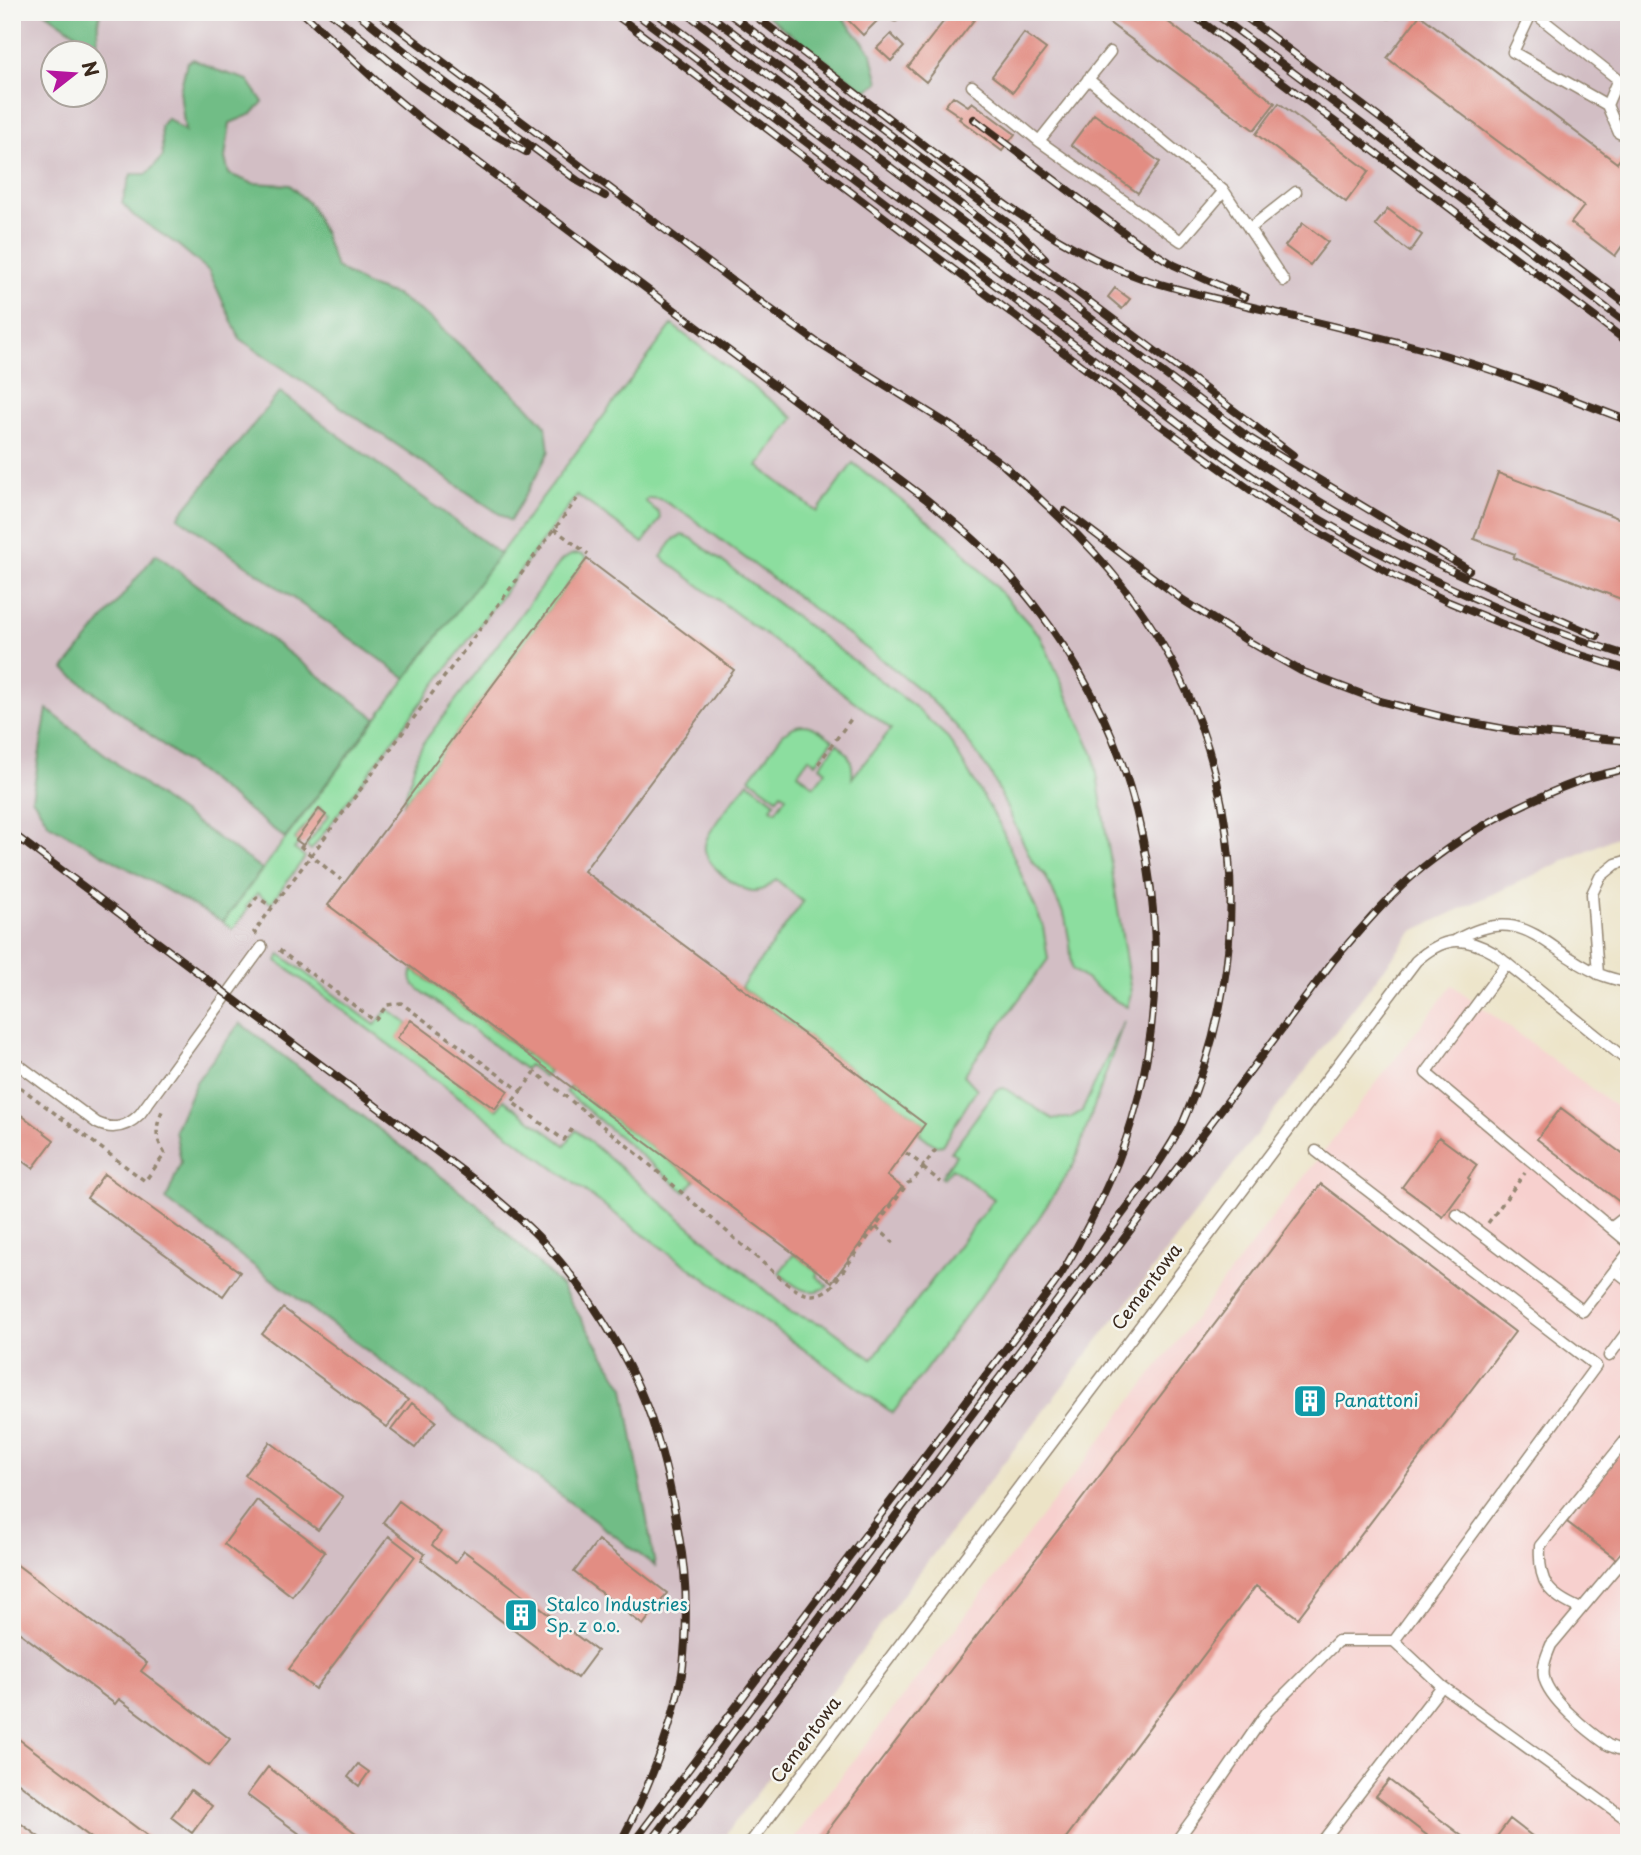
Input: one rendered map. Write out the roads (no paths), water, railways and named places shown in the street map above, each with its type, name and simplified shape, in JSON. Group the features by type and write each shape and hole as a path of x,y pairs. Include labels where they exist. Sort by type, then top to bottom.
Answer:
{"lane":[{"path":"1629,88 1533,12 1513,52 1606,105 1619,133 1629,136"},
{"path":"1039,141 1110,52"},
{"path":"1088,79 1224,191 1284,281"},
{"path":"1606,105 1618,79"},
{"path":"972,86 1039,141 1181,241 1224,191"},
{"path":"1249,229 1296,192"},
{"path":"1598,974 1592,894 1600,877 1616,864 1629,860"},
{"name":"Cementowa","path":"755,1841 1416,961 1437,946 1472,931 1490,925 1508,925 1526,929 1598,974 1629,983"},
{"path":"1455,940 1473,942 1507,963 1629,1062"},
{"path":"12,1060 97,1124 110,1128 127,1125 139,1114 265,943"},
{"path":"1507,963 1426,1073 1629,1243"},
{"path":"1316,1151 1595,1366 1394,1641"},
{"path":"1611,1228 1629,1213"},
{"path":"1457,1215 1583,1311 1629,1252"},
{"path":"1615,1270 1629,1282"},
{"path":"1609,1356 1629,1329"},
{"path":"1581,1609 1561,1601 1546,1585 1539,1564 1540,1546 1629,1436"},
{"path":"1629,1552 1551,1645 1545,1659 1544,1677 1550,1692 1560,1705 1610,1746 1629,1753"},
{"path":"1175,1843 1267,1712 1338,1641 1394,1641 1442,1686 1629,1821"},
{"path":"1321,1843 1442,1686"}],"railway":[{"path":"302,12 422,120 926,499 997,561 1050,626 1091,692 1122,763 1137,814 1148,867 1154,920 1155,974 1151,1027 1142,1080 1128,1132 1088,1227 1050,1291 633,1843"},
{"path":"330,12 415,82 475,124 526,152"},
{"path":"356,12 431,72 578,181 605,196"},
{"path":"377,12 754,297 818,343 951,426 1009,469"},
{"path":"612,12 1156,422 1277,509 1395,576 1449,602 1565,650 1629,670"},
{"path":"634,12 1178,423 1282,496 1365,545 1451,588 1539,625 1629,656"},
{"path":"655,12 1194,417 1266,467 1341,514 1404,547 1597,636"},
{"path":"685,12 1248,437 1469,570"},
{"path":"706,12 1293,455"},
{"path":"727,12 1016,229 1045,258"},
{"path":"750,12 956,170"},
{"path":"1189,12 1629,343"},
{"path":"1213,12 1629,325"},
{"path":"1239,12 1629,306"},
{"path":"974,119 1134,240 1174,265 1245,297"},
{"path":"951,164 1041,229 1090,256 1141,278 1192,293 1424,349 1502,374 1629,421"},
{"path":"650,1843 1147,1181 1183,1122 1207,1057 1223,991 1230,923 1229,856 1219,790 1200,725 1173,663 1121,584 1072,530 1001,463"},
{"path":"1065,511 1183,600 1301,671 1380,701 1451,719 1516,731 1629,741"},
{"path":"669,1843 1333,961 1365,925 1398,889 1422,868 1478,829 1561,788 1629,768"},
{"path":"12,833 480,1184 546,1245 604,1322 628,1364 658,1439 676,1520 686,1602 683,1666 672,1718 649,1782 620,1843"}],"place":[{"name":"Panattoni","path":"1310,1401"},
{"name":"Stalco Industries Sp. z o.o.","path":"521,1615"}]}
